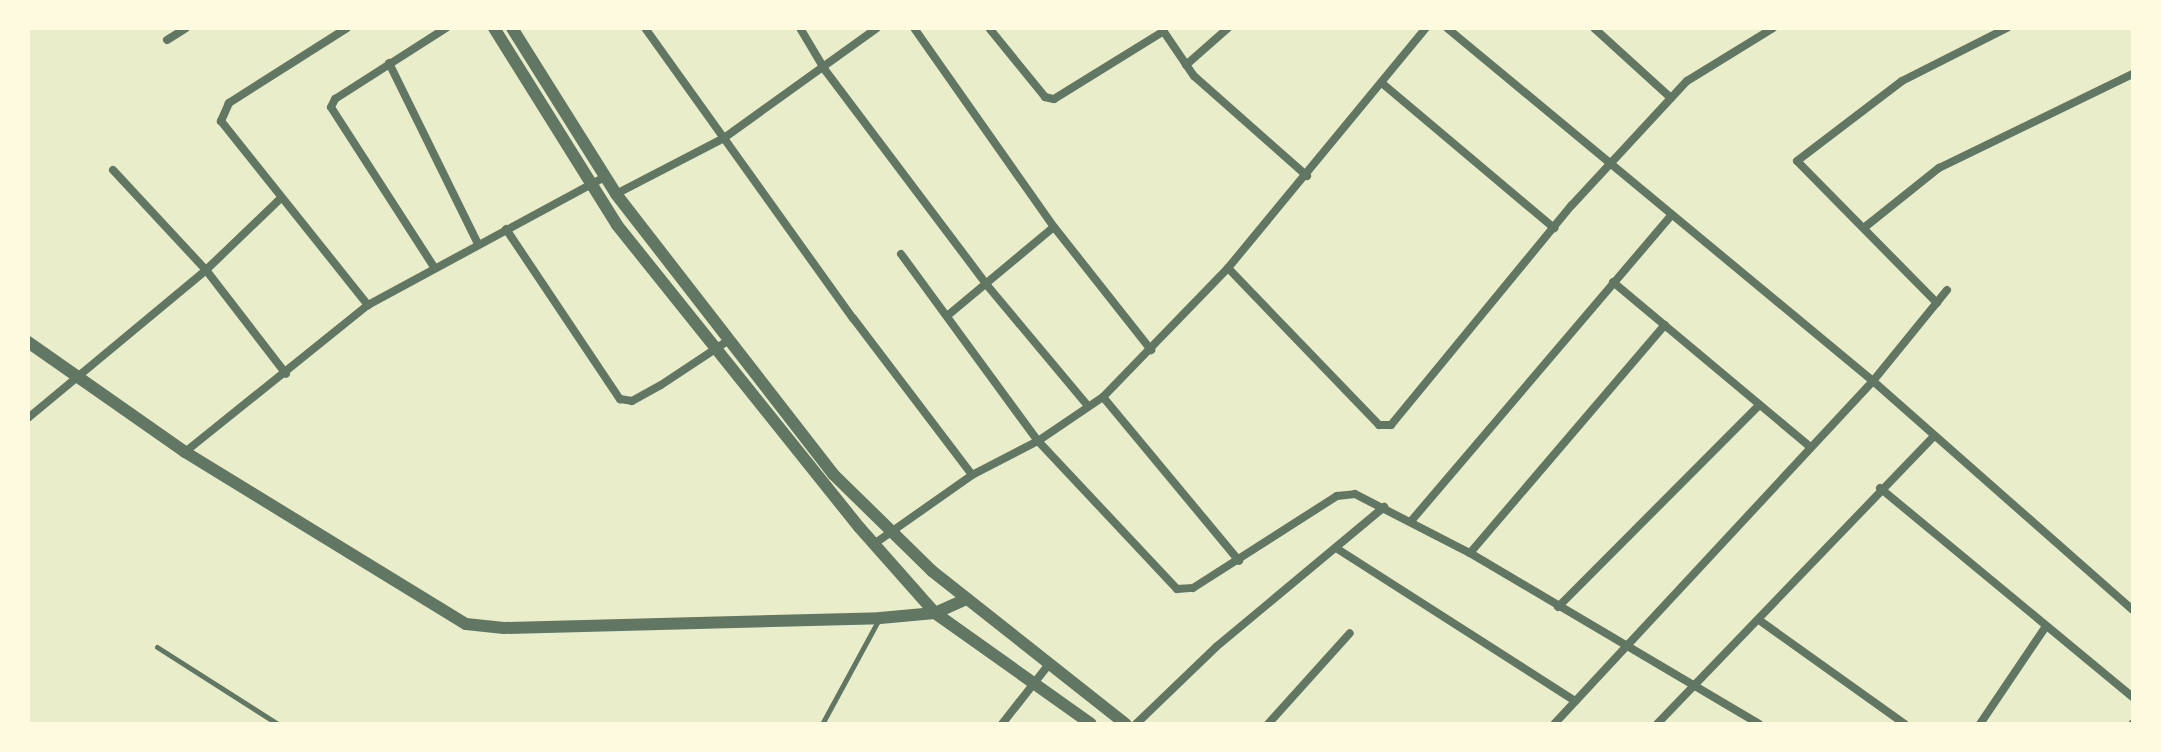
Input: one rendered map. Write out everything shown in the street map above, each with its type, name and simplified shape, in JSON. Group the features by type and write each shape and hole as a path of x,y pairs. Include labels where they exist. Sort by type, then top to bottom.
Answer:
{"street":[{"path":"167,40 186,28"},
{"path":"347,28 229,103 221,115 222,127 368,305"},
{"path":"434,267 331,107 335,99 446,28"},
{"path":"494,28 591,185 714,352 874,544 935,613 1091,724"},
{"path":"512,28 616,194 726,342 833,474 967,599 1126,724"},
{"path":"645,28 972,475"},
{"path":"800,28 825,70 986,284 1088,406"},
{"path":"616,194 724,138 825,70 877,28"},
{"path":"914,28 1054,227 1151,350"},
{"path":"989,28 1045,97 1054,99 1163,30 1186,65 1307,176"},
{"path":"1186,65 1228,28"},
{"path":"874,544 972,475 1038,441 1103,397 1228,268 1383,84 1426,28"},
{"path":"1447,28 1670,217 1873,381 2133,610"},
{"path":"1594,28 1671,98"},
{"path":"1228,268 1384,427 1609,164 1687,81 1773,28"},
{"path":"1937,303 1797,161 1902,81 2007,28"},
{"path":"389,63 478,244"},
{"path":"1865,227 1939,168 2133,74"},
{"path":"1383,84 1554,228"},
{"path":"113,170 206,270 286,374"},
{"path":"185,452 286,374 368,305 605,177"},
{"path":"28,418 75,375 206,270 280,199"},
{"path":"1412,520 1670,217"},
{"path":"947,316 1054,227"},
{"path":"506,229 620,399 632,401 726,342"},
{"path":"901,254 1038,441 1177,589 1193,588 1337,496 1355,494 1412,520 1470,553 1759,724"},
{"path":"1613,282 1810,447"},
{"path":"1554,724 1873,381 1947,290"},
{"path":"1470,553 1665,325"},
{"path":"28,342 185,452 466,624 504,628 880,618 935,613 967,599"},
{"path":"1103,397 1239,561"},
{"path":"1558,607 1759,405"},
{"path":"1657,724 1759,620 1880,488 1934,436"},
{"path":"1880,488 2133,697"},
{"path":"1136,724 1216,647 1384,507"},
{"path":"1336,548 1575,701"},
{"path":"1759,620 1905,724"},
{"path":"1980,724 2046,626"},
{"path":"1268,724 1350,633"},
{"path":"1002,724 1049,664"}],"lane":[{"path":"822,724 880,618"},
{"path":"157,647 278,724"}]}
